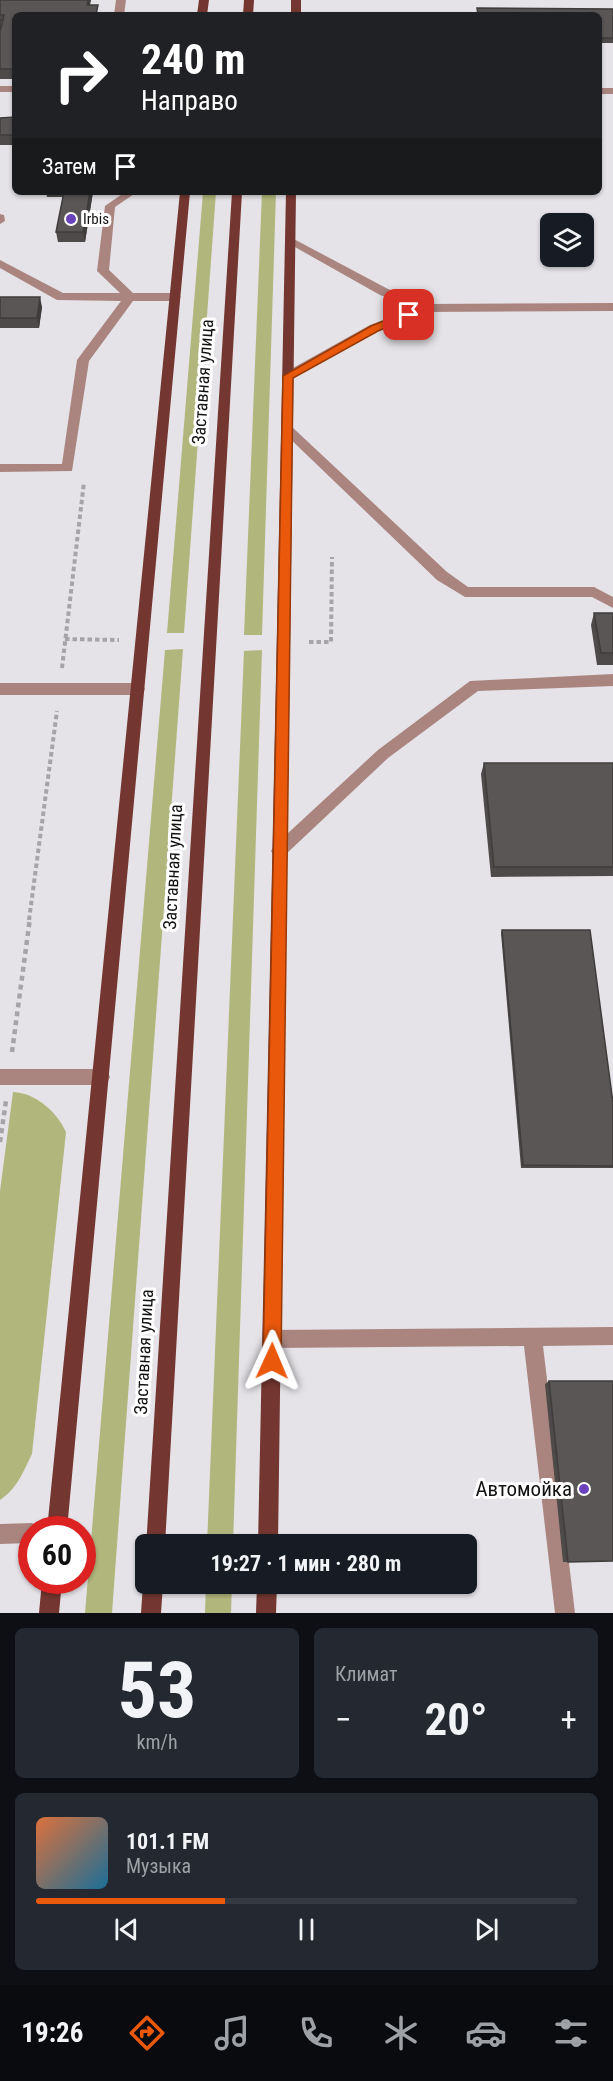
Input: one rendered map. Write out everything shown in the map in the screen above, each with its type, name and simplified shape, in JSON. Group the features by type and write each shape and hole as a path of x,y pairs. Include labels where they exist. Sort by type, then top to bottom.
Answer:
{"main road":[{"name":"Заставная улица","path":"58,1516 185,195"},
{"name":"Заставная улица","path":"156,1534 237,195"},
{"path":"268,1534 291,195"},
{"path":"49,1613 51,1594"},
{"path":"151,1613 152,1594"},
{"path":"266,1613 267,1594"}],"street":[{"path":"128,195 111,206 103,271 130,297"},
{"path":"290,240 384,292 426,308"},
{"path":"0,263 61,297 175,297"},
{"path":"0,468 68,468 83,360 130,297"},
{"path":"288,376 374,328 426,308 613,307"},
{"path":"287,429 442,576 465,592 594,592 613,603"},
{"path":"279,851 382,754 475,685 613,680"},
{"path":"0,688 138,689"},
{"path":"4,1077 101,1077"},
{"path":"532,1336 565,1613"},
{"path":"273,1338 613,1336"},
{"path":"0,1534 18,1533"}],"path":[{"path":"0,1142 4,1077 60,689 84,482 68,468"},
{"path":"309,642 331,642 332,557"},
{"path":"65,639 119,640"}],"green space":[{"path":"203,195 216,195 184,633 167,633"},
{"path":"262,195 276,195 262,635 244,635"},
{"path":"183,649 112,1613 85,1613 87,1594 96,1594 96,1516 93,1516 165,650"},
{"path":"262,650 233,1534 207,1534 244,651"},
{"path":"13,1092 30,1096 45,1105 57,1117 66,1132 32,1454 15,1485 0,1500 0,1191"},
{"path":"206,1594 232,1594 231,1613 205,1613"}],"building":[{"path":"0,0 88,0 87,5 98,5 97,12 12,12 12,69 0,69 0,32 4,15 0,15"},
{"path":"477,8 613,9 613,38 602,38 602,12 478,12"},
{"path":"12,117 12,135 0,135 0,118"},
{"path":"63,195 89,195 83,232 56,232"},
{"path":"0,297 40,297 37,318 0,318"},
{"path":"594,613 613,613 613,653 601,653"},
{"path":"484,763 613,763 613,867 494,867"},
{"path":"502,930 590,930 613,1103 613,1166 523,1165"},
{"name":"Автомойка","path":"549,1381 613,1381 613,1561 568,1562"}],"place":[{"name":"Irbis","path":"71,219"},
{"name":"Автомойка","path":"584,1489"}],"route":[{"path":"272,1361 288,376 374,328 409,315"}]}
